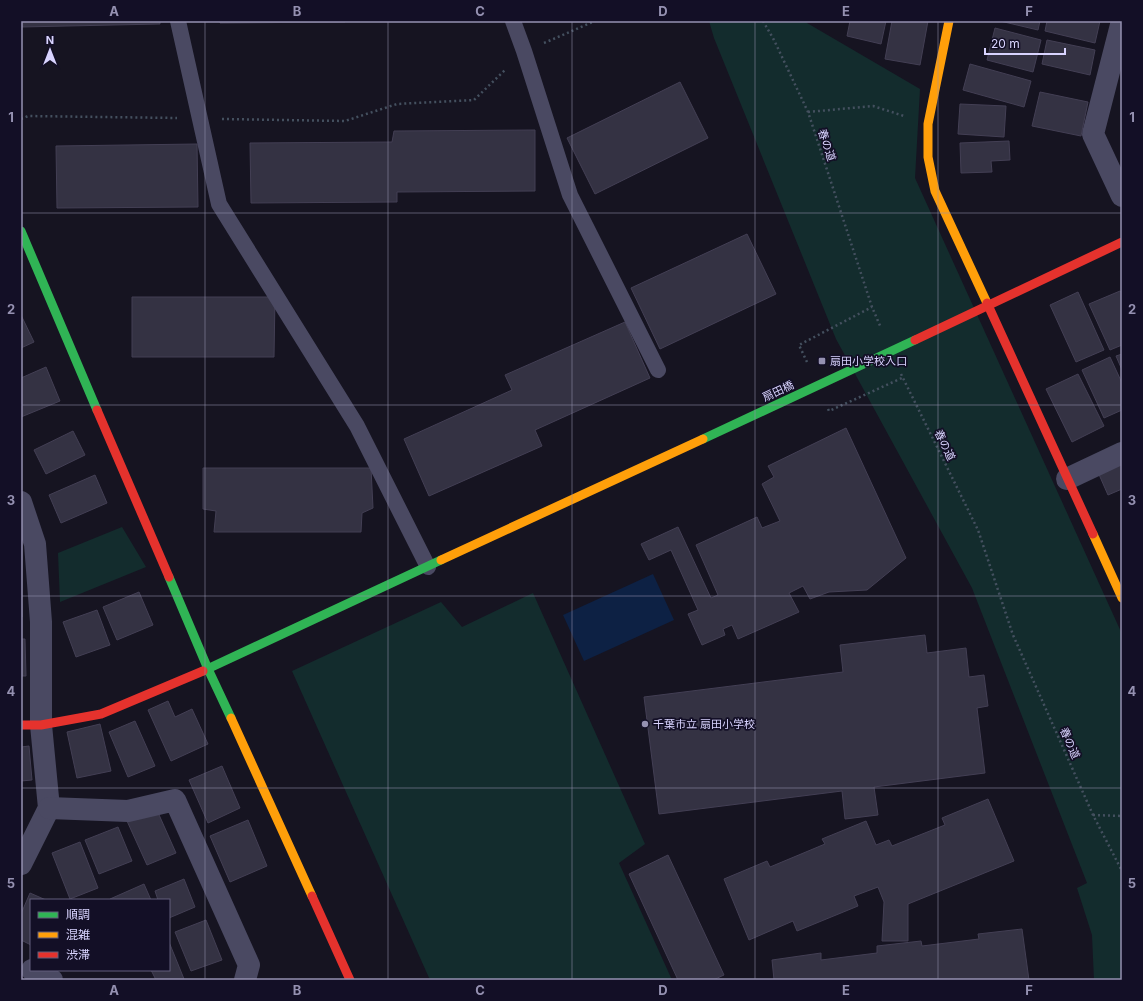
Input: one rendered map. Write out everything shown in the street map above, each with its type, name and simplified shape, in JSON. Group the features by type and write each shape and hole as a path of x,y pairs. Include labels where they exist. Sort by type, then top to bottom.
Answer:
{"street":[{"path":"949,21 928,124 928,157 935,190 1122,598"},
{"path":"1122,21 1093,134 1122,196"},
{"path":"21,231 208,669 350,980"},
{"name":"扇田橋","path":"31,724 101,714 208,669 988,306 1122,242"},
{"path":"1067,479 1122,453"},
{"path":"21,502 41,622 31,724 49,808 21,864"},
{"path":"49,808 128,811 175,800 249,966 245,980"},
{"path":"21,964 30,969"},
{"path":"34,971 52,980"}],"lane":[{"path":"178,21 219,204 357,426 428,567"},
{"path":"513,21 570,194 658,370"}],"path":[{"path":"21,119 28,116 345,122 397,104 474,100 524,51 595,21"},
{"name":"春の道","path":"764,21 808,112 872,307 881,328"},
{"path":"808,112 873,106 928,124"},
{"path":"800,346 872,307"},
{"name":"春の道","path":"899,371 978,530 1013,635 1093,815 1122,871"},
{"path":"829,411 902,378"},
{"path":"1093,815 1122,816"}],"green space":[{"path":"709,21 806,21 807,23 920,89 915,178 1122,634 1122,980 1094,980 1092,935 1077,888 1087,883 972,588 836,339 714,38"},
{"path":"122,527 146,567 60,602 58,553"},
{"path":"533,593 645,844 619,863 672,980 430,980 292,671 441,602 462,627"}],"water":[{"path":"653,574 674,620 584,661 563,615"}],"building":[{"path":"21,21 160,21 160,24 21,27"},
{"path":"220,21 345,21 345,22 220,23"},
{"path":"850,21 886,21 881,44 847,36"},
{"path":"892,21 928,21 920,65 885,59"},
{"path":"1000,21 1040,21 1038,30"},
{"path":"1047,21 1100,21 1095,43 1045,31"},
{"path":"995,28 1041,40 1033,72 987,60"},
{"path":"1047,40 1095,50 1090,75 1042,64"},
{"path":"970,64 1031,81 1024,107 963,90"},
{"path":"680,82 708,138 595,194 567,138"},
{"path":"1040,92 1088,102 1081,136 1032,126"},
{"path":"960,104 1006,106 1004,137 958,134"},
{"path":"535,130 535,191 397,192 397,202 251,203 250,143 392,142 394,131"},
{"path":"1009,141 1010,160 991,161 992,172 961,173 960,143"},
{"path":"197,144 198,207 57,208 56,146"},
{"path":"747,234 776,294 660,349 631,288"},
{"path":"1120,291 1122,294 1122,345 1110,350 1089,304"},
{"path":"1078,292 1104,350 1076,362 1050,305"},
{"path":"132,297 275,297 274,357 132,357"},
{"path":"21,315 34,342 21,348"},
{"path":"625,322 650,378 535,430 542,446 429,496 404,439 512,390 505,375"},
{"path":"1122,354 1122,370 1116,356"},
{"path":"1110,357 1122,383 1122,410 1104,418 1082,370"},
{"path":"46,367 60,401 21,417 21,378"},
{"path":"1078,374 1104,426 1072,442 1046,389"},
{"path":"846,428 906,558 867,590 829,592 810,599 803,586 789,593 799,612 738,639 732,625 723,629 725,635 702,645 688,614 698,610 671,550 649,560 641,544 678,527 711,598 718,595 696,545 757,517 762,528 780,521 762,484 774,477 768,466"},
{"path":"73,431 85,455 46,474 34,450"},
{"path":"1122,459 1122,489 1108,495 1097,470"},
{"path":"203,468 371,468 373,508 362,513 361,532 214,532 216,511 203,509"},
{"path":"95,475 107,503 61,523 49,495"},
{"path":"21,582 22,617 21,617"},
{"path":"139,592 153,625 117,640 103,607"},
{"path":"97,610 110,645 76,657 63,622"},
{"path":"925,635 927,653 966,648 969,677 984,675 988,706 977,708 985,773 874,787 878,815 845,819 842,791 659,814 644,697 843,672 840,645"},
{"path":"21,639 25,639 26,676 21,676"},
{"path":"168,701 175,717 192,709 208,744 171,761 148,710"},
{"path":"135,721 155,766 128,777 109,732"},
{"path":"100,724 111,771 77,778 67,732"},
{"path":"29,746 32,780 21,781 21,747"},
{"path":"222,766 240,808 208,823 189,780"},
{"path":"988,799 1014,861 908,904 908,941 882,941 884,902 878,887 854,896 858,906 797,931 793,921 749,940 724,879 767,861 770,867 825,844 822,839 866,821 876,845 889,840 892,846 945,825 942,818"},
{"path":"156,808 176,853 147,865 127,821"},
{"path":"248,820 267,866 230,882 210,836"},
{"path":"118,827 132,861 99,874 85,840"},
{"path":"80,842 98,888 70,899 52,853"},
{"path":"668,855 724,975 713,980 678,980 629,874"},
{"path":"184,879 195,907 170,918 170,899 158,899 155,891"},
{"path":"144,884 151,899 110,899"},
{"path":"30,893 44,899 30,899 30,944 21,940 21,914"},
{"path":"206,920 222,960 191,971 175,932"},
{"path":"1022,929 1029,980 774,980 772,960 821,953 821,960 877,953 877,946 921,941 922,946 979,939 978,934"},
{"path":"170,944 184,979 156,980 152,971 170,971"}],"traffic: fast":[{"path":"21,231 97,410"},
{"path":"703,439 915,340"},
{"path":"203,671 441,560"},
{"path":"169,577 208,669 231,718"}],"traffic: slow":[{"path":"949,21 928,124 928,157 935,191 987,303"},
{"path":"441,560 703,439"},
{"path":"1093,534 1122,598"},
{"path":"231,718 312,896"}],"traffic: jam":[{"path":"915,340 1122,242"},
{"path":"987,303 1093,534"},
{"path":"97,410 169,577"},
{"path":"21,725 41,725 101,714 203,671"},
{"path":"312,896 350,980"}],"place":[{"name":"扇田小学校入口","path":"822,361"},
{"name":"千葉市立 扇田小学校","path":"645,724"}]}
